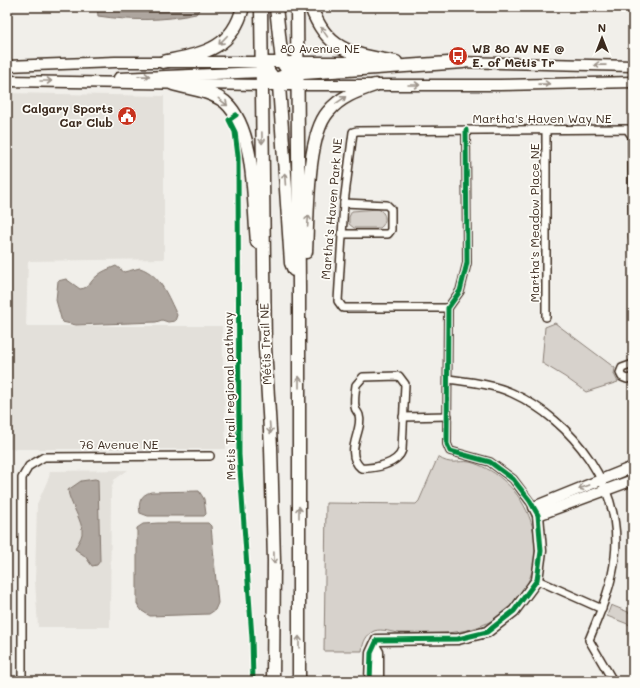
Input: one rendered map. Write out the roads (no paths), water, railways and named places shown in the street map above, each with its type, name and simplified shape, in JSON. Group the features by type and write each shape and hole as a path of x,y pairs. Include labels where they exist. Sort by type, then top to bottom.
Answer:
{"main road":[{"path":"163,62 204,53 220,44 236,24 243,7"},
{"path":"261,7 291,263 299,287"},
{"path":"276,7 291,70"},
{"path":"297,7 291,70 299,287 299,681"},
{"path":"311,7 316,20 326,36 339,48 354,54 396,62"},
{"path":"261,85 268,74 291,70 462,62"},
{"path":"173,84 211,94 225,102 244,128 248,145 251,176 265,347"},
{"name":"Métis Trail NE","path":"261,85 265,347 272,447 274,681"},
{"path":"299,287 306,262 312,163 316,135 323,117 340,100 353,93 375,85"}],"street":[{"name":"80 Avenue NE","path":"7,66 163,62 268,74 291,70 396,62 633,66"},
{"name":"80 Avenue NE","path":"291,70 375,85 633,82"},
{"path":"91,82 137,76 268,74"},
{"path":"7,81 261,85"},
{"path":"370,681 371,653 378,640 458,639 488,632 514,611 537,580 541,551 536,511 513,479 490,462 450,451 447,444 448,308 460,291 467,262 466,130"},
{"name":"Martha's Haven Way NE","path":"466,130 627,130 632,136 633,238"},
{"name":"Martha's Haven Park NE","path":"448,308 343,308 338,301 344,203 353,132 466,130"},
{"name":"Martha's Meadow Place NE","path":"546,130 546,316"},
{"path":"342,234 382,235 388,234 391,230 391,209 388,205 344,203"},
{"path":"633,364 622,368 620,373 622,377 627,379 633,377"},
{"path":"399,376 403,379 405,384 403,417 402,450 396,461 367,469 361,468 354,460 354,438 359,430 359,415 354,408 356,385 358,380 363,377 399,376"},
{"path":"448,379 482,384 511,392 540,407 559,423 575,441 602,480 607,490 614,525 615,555 602,609 589,640 612,681"},
{"path":"403,417 448,416"},
{"name":"76 Avenue NE","path":"22,681 22,478 29,466 44,457 210,456"},
{"path":"536,511 633,467"},
{"path":"536,511 607,490 633,480"},
{"path":"537,580 602,609"},
{"path":"375,647 378,652 378,681"}],"place":[{"name":"WB 80 AV NE @ E. of Metis Tr","path":"458,56"},
{"name":"Calgary Sports Car Club","path":"127,116"}]}
